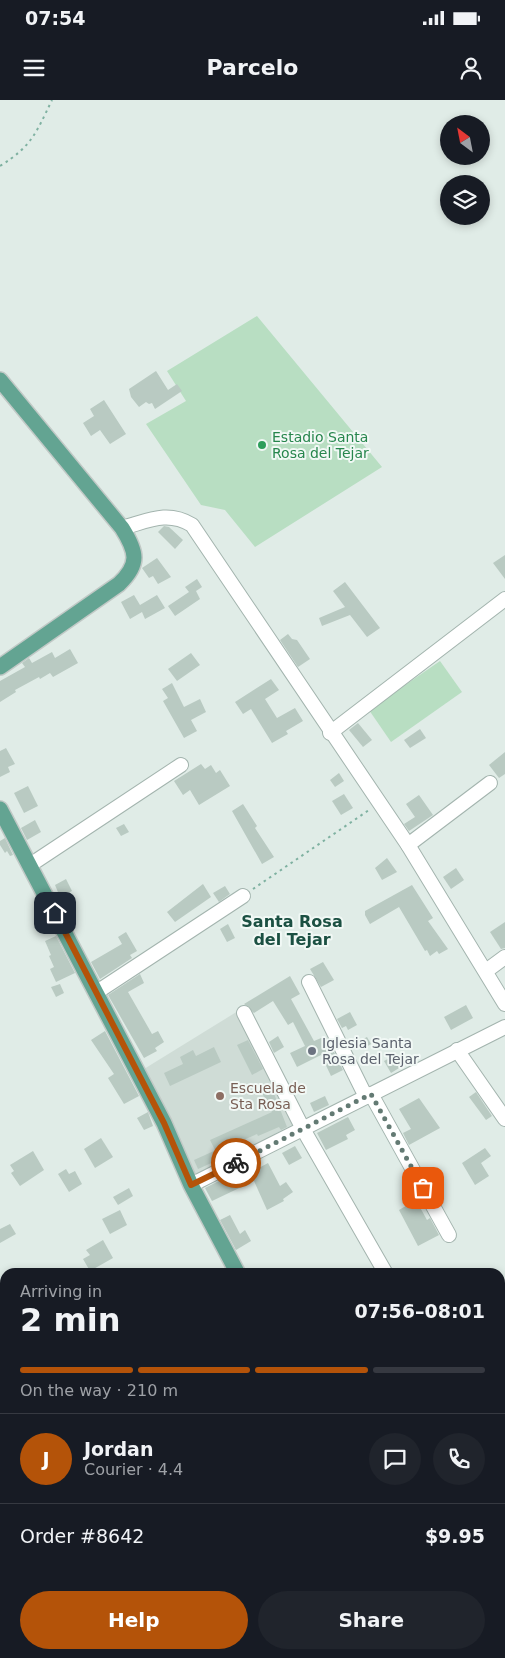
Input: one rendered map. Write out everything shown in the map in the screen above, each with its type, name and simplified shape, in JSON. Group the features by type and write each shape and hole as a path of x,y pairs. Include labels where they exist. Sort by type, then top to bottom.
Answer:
{"main road":[{"path":"0,380 122,528 133,548 135,558 130,574 119,584 0,667"},
{"path":"0,809 97,992 164,1123 191,1185 235,1268"}],"street":[{"path":"122,528 168,516 180,518 192,525 330,733 408,846 505,1004"},
{"path":"330,733 505,599"},
{"path":"30,865 181,765"},
{"path":"408,846 490,783"},
{"path":"97,992 242,896"},
{"path":"486,971 505,957"},
{"path":"309,982 368,1096 449,1235"},
{"path":"244,1013 303,1129 383,1268"},
{"path":"191,1185 505,1026"},
{"path":"457,1050 505,1119"}],"path":[{"path":"0,166 20,154 34,137 52,100"},
{"path":"242,896 378,803"}],"shaded area":[{"name":"Escuela de Sta Rosa","path":"238,1011 297,1122 193,1178 144,1069"}],"green space":[{"name":"Estadio Santa Rosa del Tejar","path":"257,316 382,467 255,547 225,510 201,505 146,424 186,401 167,371"},
{"path":"440,661 462,692 391,742 369,710"}],"building":[{"path":"156,371 168,390 177,384 182,391 155,409 152,403 146,402 139,407 131,397 129,389"},
{"path":"104,400 126,434 110,444 100,430 91,436 83,423 94,416 90,409"},
{"path":"164,526 169,527 183,540 175,549 158,532"},
{"path":"505,555 505,579 493,563"},
{"path":"157,558 171,577 158,584 153,576 149,578 142,568"},
{"path":"197,579 202,587 196,591 200,599 175,616 168,606 189,592 185,587"},
{"path":"345,582 380,628 367,637 350,615 322,626 319,618 345,607 333,591"},
{"path":"134,595 140,605 157,595 165,608 145,619 142,612 130,619 121,602"},
{"path":"288,634 292,639 297,640 310,659 298,667 280,640"},
{"path":"70,649 78,663 53,677 50,673 40,679 39,677 15,690 16,692 0,702 0,681 25,667 22,663 29,658 32,663 52,652 55,658"},
{"path":"191,653 200,665 177,681 168,669"},
{"path":"271,679 279,690 265,699 277,718 295,708 303,721 286,731 288,734 272,743 251,709 243,714 235,702"},
{"path":"172,683 184,707 200,699 206,712 191,720 197,731 184,738 163,701 168,698 162,689"},
{"path":"358,723 372,740 363,747 349,730"},
{"path":"420,729 426,738 410,748 404,740"},
{"path":"6,748 15,764 8,767 10,772 0,777 0,751"},
{"path":"505,752 505,774 499,778 489,765"},
{"path":"201,764 205,769 211,765 216,773 220,770 230,786 199,805 190,790 183,795 174,781"},
{"path":"339,773 344,781 335,787 330,780"},
{"path":"28,786 38,806 24,813 14,793"},
{"path":"344,794 353,808 341,815 332,801"},
{"path":"419,795 433,815 409,831 404,824 415,817 406,804"},
{"path":"243,804 257,826 255,828 274,857 262,864 232,811"},
{"path":"35,820 41,832 27,840 21,828"},
{"path":"124,824 129,832 121,836 116,828"},
{"path":"5,838 13,855 10,856 7,851 5,853 0,845 0,841"},
{"path":"387,858 397,872 382,880 375,868"},
{"path":"456,868 464,880 451,889 443,877"},
{"path":"66,879 72,891 60,897 55,885"},
{"path":"203,884 211,897 175,922 167,912"},
{"path":"412,885 433,918 428,921 448,949 439,954 437,951 430,956 427,950 425,951 399,907 370,924 365,915 365,911"},
{"path":"225,886 230,894 219,902 213,893"},
{"path":"505,922 505,948 501,949 490,932"},
{"path":"228,924 235,938 227,942 220,929"},
{"path":"126,932 137,951 130,955 132,958 100,979 91,962 122,944 118,937"},
{"path":"56,936 75,973 56,982 50,969 54,967 45,941"},
{"path":"323,962 334,980 321,987 310,969"},
{"path":"140,974 144,983 128,992 152,1034 158,1031 164,1042 155,1048 157,1051 144,1058 108,995"},
{"path":"290,976 300,994 291,999 314,1041 326,1036 343,1070 331,1076 321,1055 297,1067 290,1053 305,1046 293,1022 288,1025 273,1001 254,1013 244,1004"},
{"path":"60,984 64,993 56,997 51,987"},
{"path":"466,1005 473,1018 451,1030 444,1017"},
{"path":"350,1012 357,1025 348,1030 346,1026 342,1028 337,1019"},
{"path":"105,1031 139,1096 124,1104 108,1078 114,1074 91,1040"},
{"path":"278,1036 284,1047 274,1053 269,1042"},
{"path":"367,1037 371,1044 363,1049 359,1041"},
{"path":"248,1040 263,1069 252,1075 237,1045"},
{"path":"214,1047 221,1062 170,1086 164,1073 183,1064 180,1057 193,1050 196,1056"},
{"path":"397,1054 404,1065 391,1073 384,1061"},
{"path":"271,1086 287,1127 281,1130 279,1127 258,1136 257,1134 216,1152 210,1140 272,1112 261,1091"},
{"path":"476,1092 492,1116 486,1120 469,1097"},
{"path":"325,1096 329,1105 314,1112 310,1103"},
{"path":"419,1098 440,1128 409,1145 403,1133 411,1129 399,1109"},
{"path":"148,1112 153,1126 144,1130 137,1118"},
{"path":"348,1117 355,1130 346,1135 348,1139 326,1150 317,1133"},
{"path":"101,1138 113,1157 95,1168 84,1149"},
{"path":"295,1146 302,1158 289,1165 282,1153"},
{"path":"485,1148 491,1156 481,1163 489,1176 475,1185 462,1163"},
{"path":"33,1151 44,1170 20,1186 11,1173 14,1171 10,1165"},
{"path":"214,1151 218,1160 198,1169 194,1160"},
{"path":"268,1163 280,1186 286,1182 293,1192 283,1199 284,1201 267,1210 254,1181 212,1201 205,1188 252,1164 255,1170"},
{"path":"66,1169 69,1174 75,1171 82,1184 69,1192 58,1174"},
{"path":"129,1188 133,1196 118,1205 113,1197"},
{"path":"416,1200 427,1220 430,1218 439,1235 418,1246 399,1210"},
{"path":"120,1210 127,1225 110,1234 102,1219"},
{"path":"230,1215 240,1234 245,1230 251,1241 236,1250 220,1220"},
{"path":"10,1224 16,1234 0,1243 0,1229"},
{"path":"103,1240 113,1258 95,1268 88,1268 83,1259 90,1255 86,1250"}],"way so far":[{"path":"236,1163 371,1094 423,1188"}],"place":[{"name":"Estadio Santa Rosa del Tejar","path":"262,445"},
{"name":"Iglesia Santa Rosa del Tejar","path":"312,1051"},
{"name":"Escuela de Sta Rosa","path":"220,1096"}],"district":[{"name":"Santa Rosa del Tejar","path":"292,930"}],"route":[{"path":"55,913 164,1123 191,1185 236,1163"}]}
